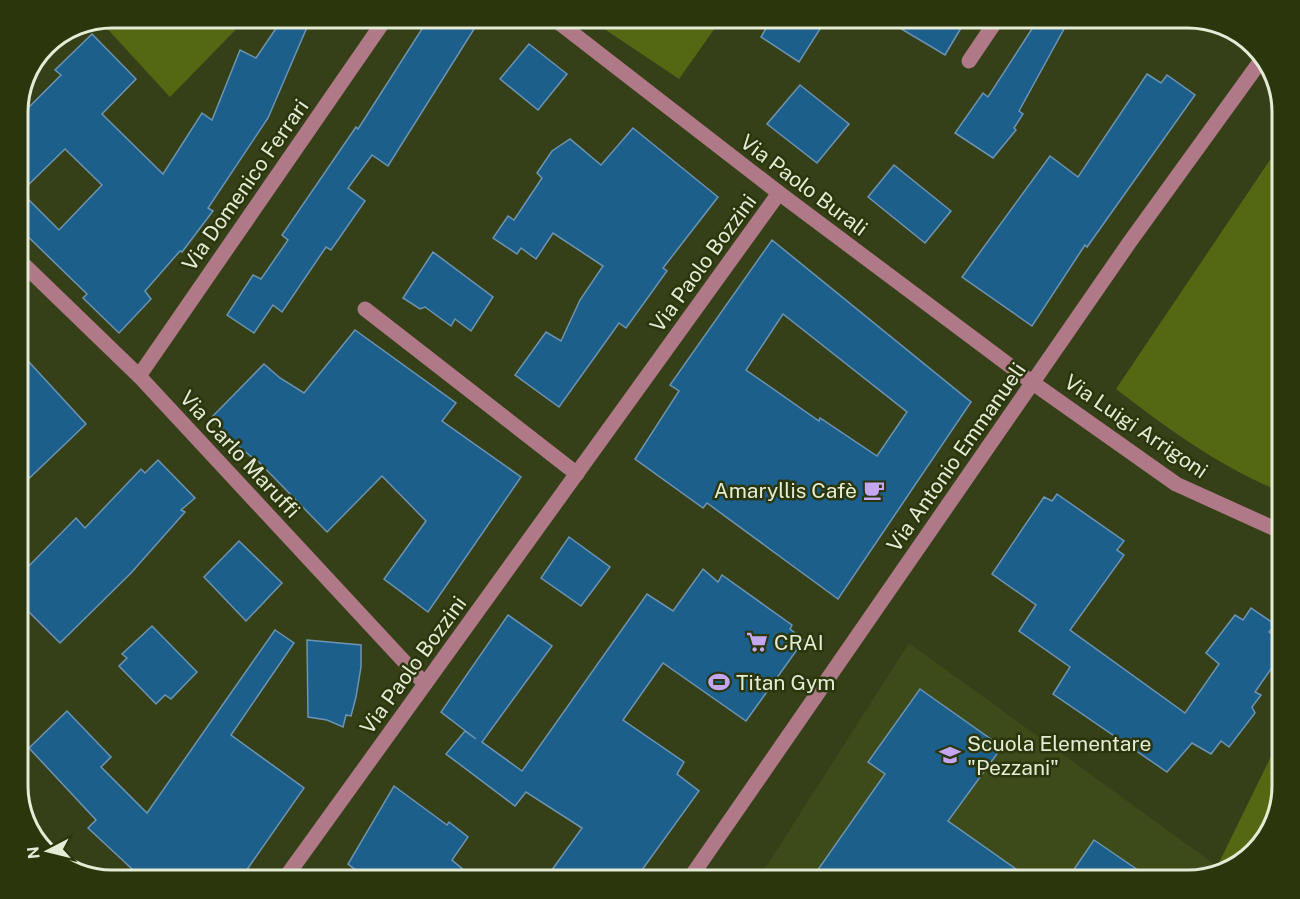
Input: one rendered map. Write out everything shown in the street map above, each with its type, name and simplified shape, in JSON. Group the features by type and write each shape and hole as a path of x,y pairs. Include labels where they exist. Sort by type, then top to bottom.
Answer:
{"street":[{"name":"Via Domenico Ferrari","path":"139,376 379,28"},
{"name":"Via Paolo Burali","path":"566,28 779,193 1033,382"},
{"path":"969,61 991,28"},
{"name":"Via Antonio Emmanueli","path":"696,870 1129,243 1257,66"},
{"name":"Via Paolo Bozzini","path":"291,870 779,193"},
{"name":"Via Carlo Maruffi","path":"29,271 139,376 425,684"},
{"path":"365,309 577,474"},
{"name":"Via Luigi Arrigoni","path":"1033,382 1176,484 1272,527"}],"shaded area":[{"path":"237,28 170,97 107,29"},
{"path":"603,28 715,28 679,79"},
{"path":"1272,157 1272,488 1216,459 1175,433 1116,389"},
{"name":"Scuola Elementare \"Pezzani\"","path":"909,643 1216,865 1187,870 764,870"},
{"path":"1272,754 1271,797 1263,824 1243,850 1218,864"}],"building":[{"path":"276,28 307,28 268,118 208,208 213,211 182,252 180,251 145,291 151,299 119,333 83,298 87,294 29,238 29,200 59,230 102,185 65,149 29,184 29,107 61,75 55,70 92,34 136,79 102,114 163,174 202,113 212,120 240,50 256,58"},
{"path":"423,28 475,28 388,166 372,155 348,188 365,201 331,250 326,247 282,312 273,305 254,333 227,315 253,275 261,279 288,240 282,235 356,127 358,129"},
{"path":"766,28 821,28 799,62 761,37"},
{"path":"900,28 961,28 945,55"},
{"path":"1033,28 1065,28 1019,111 1023,114 1014,128 1016,130 993,158 955,133 983,93 988,97"},
{"path":"529,44 567,74 538,110 500,79"},
{"path":"1147,74 1161,83 1167,75 1195,95 1087,247 1085,245 1032,326 962,277 1050,156 1078,177"},
{"path":"800,85 849,124 817,163 767,124"},
{"path":"633,128 718,197 663,268 667,271 626,328 619,323 559,407 515,375 546,332 561,341 580,300 603,266 553,233 536,259 521,248 517,254 493,238 508,216 514,220 542,178 537,173 552,151 570,139 601,165"},
{"path":"894,165 951,211 925,243 868,197"},
{"path":"772,240 971,402 838,599 707,503 703,508 635,459 679,391 670,385","holes":["783,314 907,412 877,456 820,418 819,421 746,370"]},
{"path":"433,252 493,297 471,331 455,319 451,326 425,307 420,309 403,298"},
{"path":"355,330 456,403 442,421 521,477 428,612 384,579 426,521 382,476 327,532 255,458 228,437 212,417 264,364 280,378 304,393"},
{"path":"29,362 86,424 29,478"},
{"path":"158,460 195,498 181,510 185,512 131,573 60,643 29,612 29,566 76,518 85,528 141,469 145,473"},
{"path":"1057,494 1124,541 1117,550 1124,555 1070,630 1185,713 1219,664 1206,653 1235,615 1243,620 1251,608 1272,622 1272,629 1269,632 1272,634 1272,667 1255,692 1261,695 1252,707 1255,713 1229,747 1221,741 1211,754 1192,743 1167,772 1053,694 1070,667 1019,631 1036,605 992,574 1044,497 1052,501"},
{"path":"569,537 610,567 581,606 541,578"},
{"path":"239,541 282,583 246,621 204,577"},
{"path":"703,569 718,582 722,575 792,625 790,629 804,640 746,721 663,663 623,720 684,762 677,774 699,791 642,870 552,870 582,828 526,792 515,806 446,754 465,731 476,739 441,712 508,615 552,646 482,742 522,771 647,594 673,611"},
{"path":"152,626 197,672 171,699 165,695 156,704 119,666 127,658 122,654"},
{"path":"275,630 294,643 231,735 304,788 247,870 133,870 88,828 96,820 29,748 67,711 111,757 101,767 147,813"},
{"path":"307,640 361,645 361,667 356,697 351,716 346,715 343,727 327,720 308,717"},
{"path":"920,689 1002,747 948,821 1017,870 818,870 885,774 868,762"},
{"path":"394,786 447,825 449,822 468,837 452,860 464,870 356,870 348,864"},
{"path":"1094,840 1138,870 1074,870"}],"place":[{"name":"Amaryllis Cafè","path":"874,490"},
{"name":"CRAI","path":"757,642"},
{"name":"Titan Gym","path":"719,682"},
{"name":"Scuola Elementare \"Pezzani\"","path":"950,755"}]}
